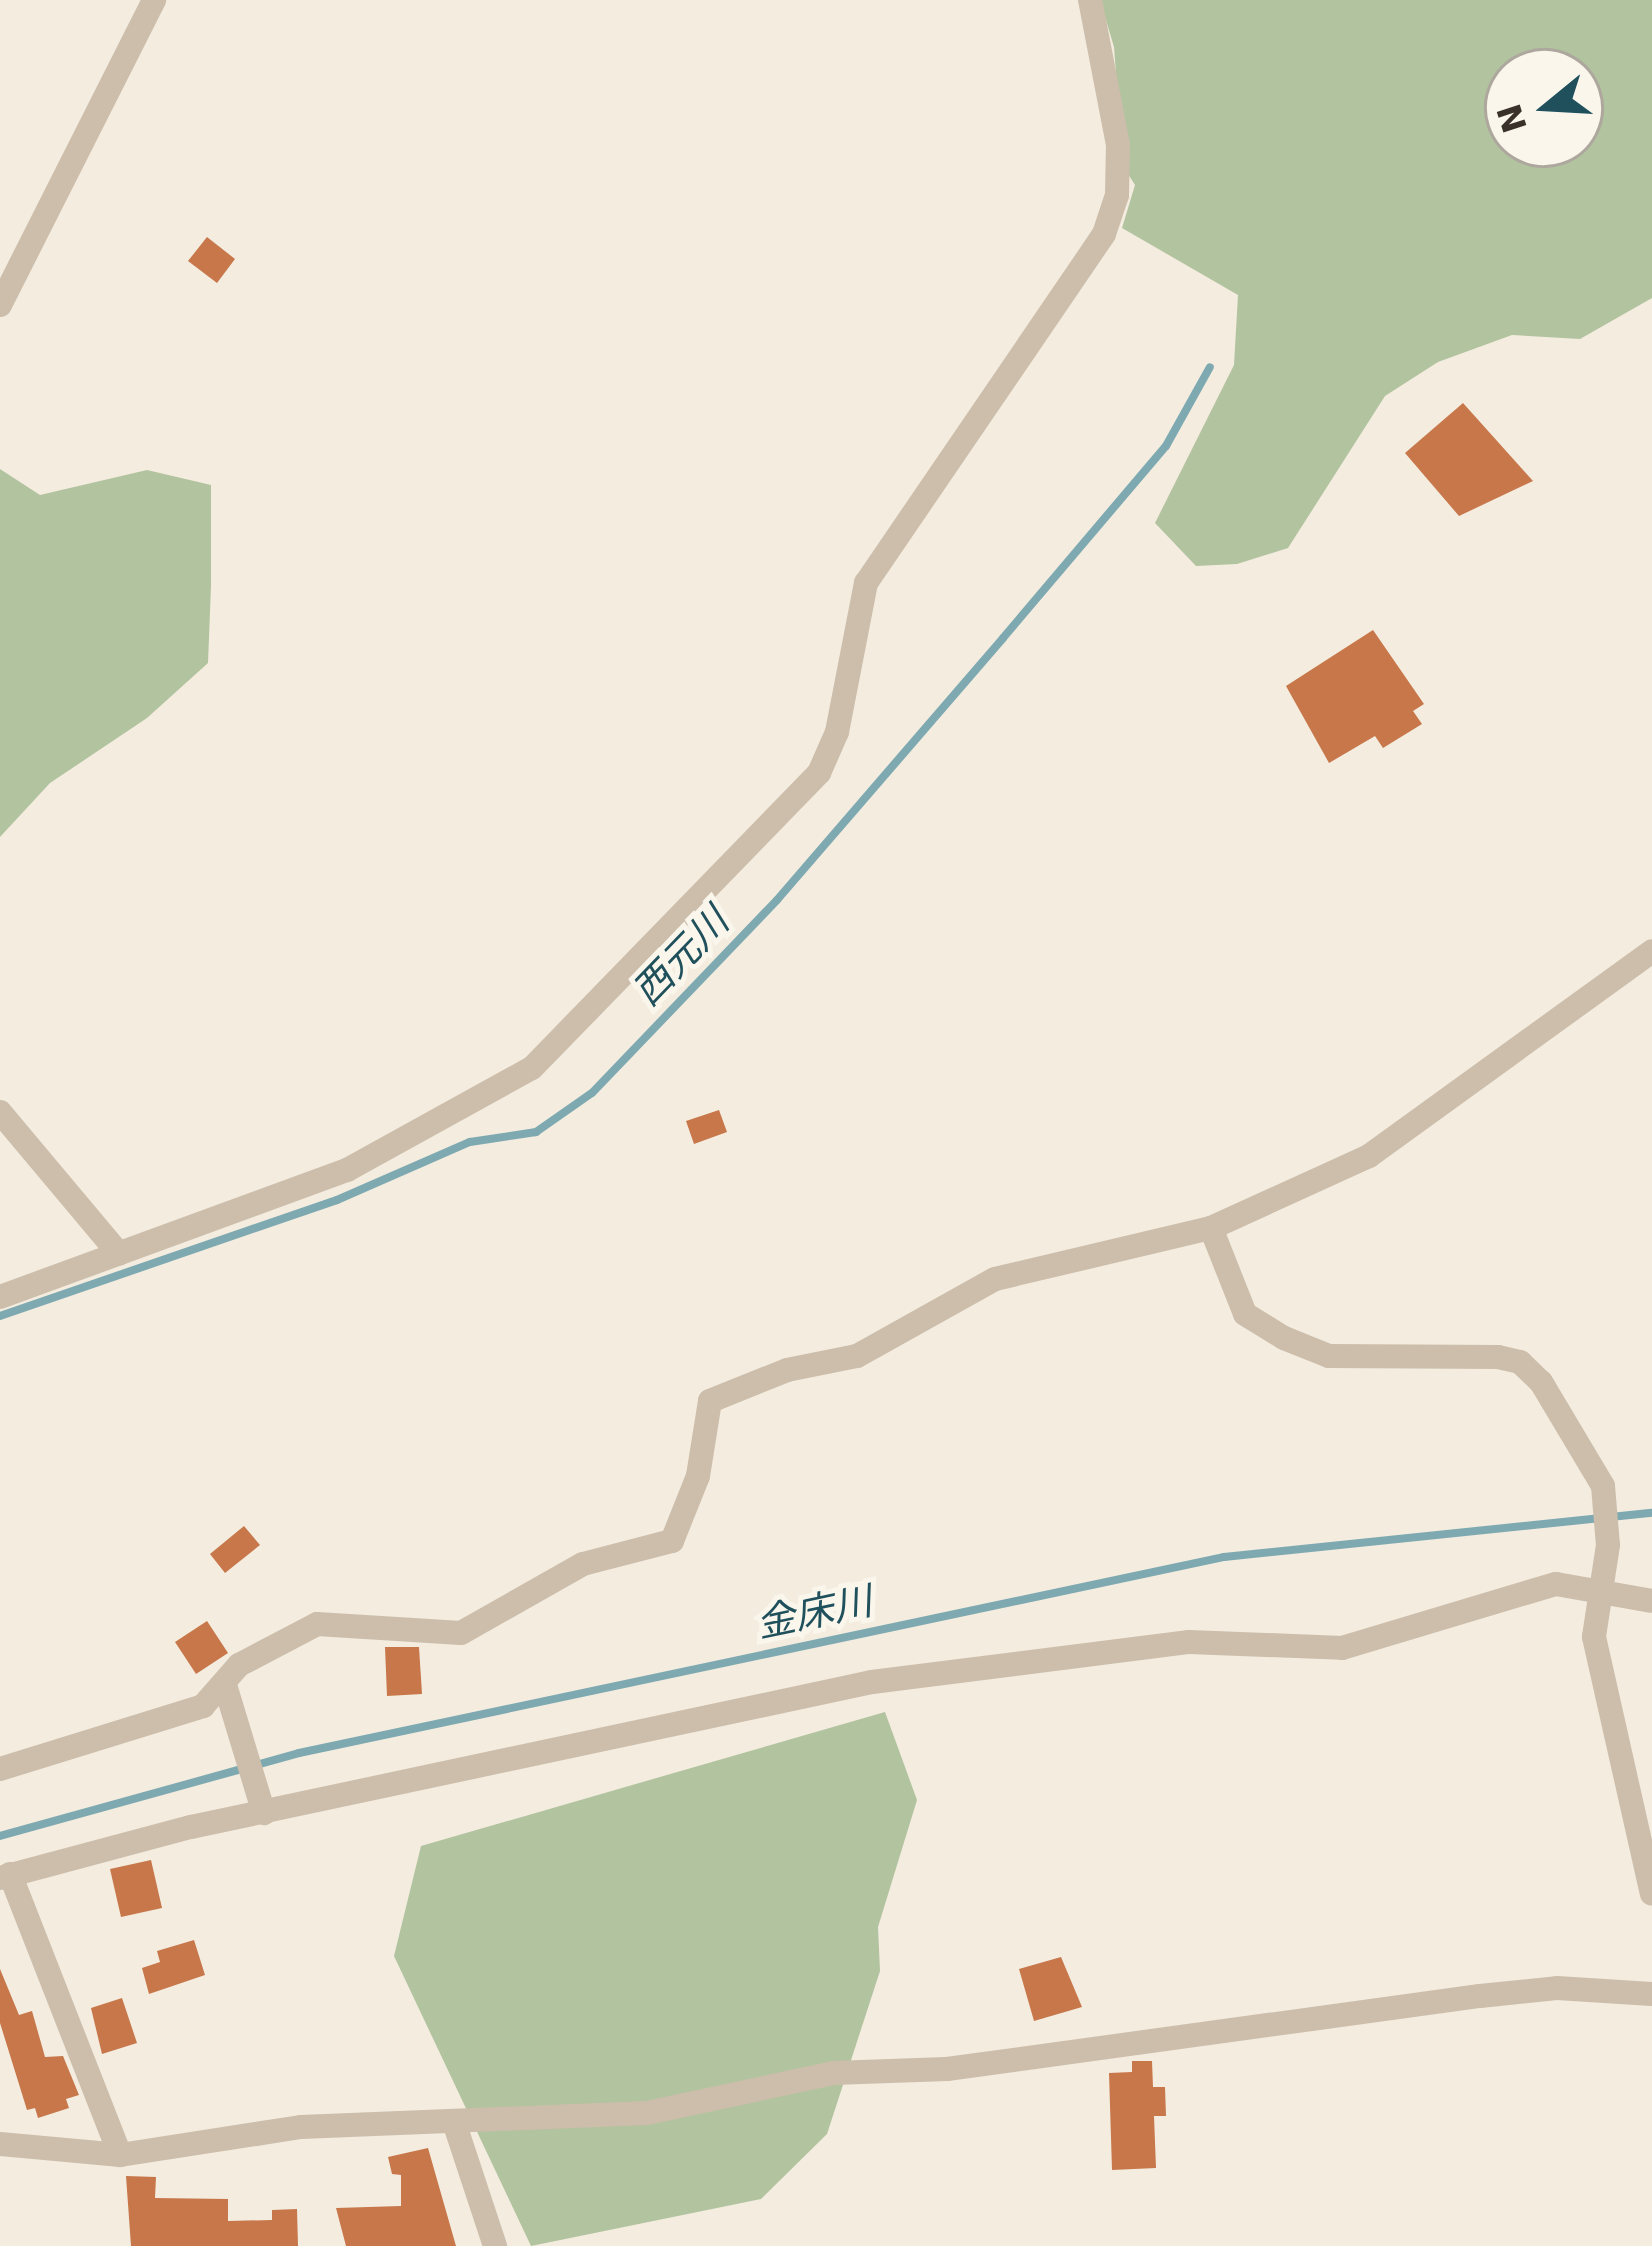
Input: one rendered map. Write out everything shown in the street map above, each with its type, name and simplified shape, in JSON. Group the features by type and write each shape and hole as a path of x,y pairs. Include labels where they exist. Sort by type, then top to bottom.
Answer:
{"street":[{"path":"0,305 154,0"},
{"path":"0,1297 347,1170 532,1068 819,773 837,732 866,583 1104,234 1117,195 1118,145 1090,0"},
{"path":"0,1769 182,1716 225,1685 250,1658 317,1624 460,1634 583,1564 672,1541 698,1477 710,1401 788,1370 857,1356 995,1280 1211,1228 1370,1156 1652,951"},
{"path":"0,1112 119,1254"},
{"path":"1211,1228 1245,1314 1284,1338 1329,1356 1520,1362 1541,1382 1604,1486 1608,1545 1594,1637 1652,1894"},
{"path":"120,2155 5,1876 262,1804 872,1682 1189,1642 1342,1648 1538,1587 1652,1600"},
{"path":"225,1685 262,1804"},
{"path":"0,2144 120,2155 217,2134 647,2113 833,2073 947,2069 1499,1994 1652,1994"},
{"path":"454,2122 495,2246"}],"green space":[{"path":"1100,0 1652,0 1652,298 1580,339 1512,335 1438,362 1385,396 1288,548 1237,564 1196,566 1155,523 1234,365 1238,295 1122,228 1135,185 1123,166 1114,47"},
{"path":"0,469 40,495 147,470 211,485 211,586 208,663 147,718 50,783 0,837"},
{"path":"885,1712 917,1800 878,1927 880,1971 827,2134 761,2199 531,2246 394,1956 421,1846"}],"building":[{"path":"207,237 235,259 217,283 188,261"},
{"path":"1463,403 1533,481 1459,516 1405,453"},
{"path":"1373,630 1424,704 1413,711 1422,724 1383,748 1375,736 1329,763 1286,686"},
{"path":"719,1110 727,1132 694,1144 686,1121"},
{"path":"244,1526 260,1545 225,1573 210,1554"},
{"path":"207,1621 228,1653 196,1674 175,1642"},
{"path":"385,1647 419,1647 422,1694 387,1696"},
{"path":"151,1860 162,1908 121,1917 110,1869"},
{"path":"194,1940 205,1975 149,1994 142,1968 160,1962 157,1951"},
{"path":"1061,1957 1082,2007 1034,2021 1019,1969"},
{"path":"0,1969 19,2015 32,2011 45,2057 63,2056 79,2095 66,2099 69,2108 38,2118 35,2108 27,2110 0,2023"},
{"path":"122,1998 137,2043 102,2054 91,2008"},
{"path":"1132,2061 1152,2061 1153,2087 1165,2087 1166,2116 1154,2116 1156,2168 1112,2170 1109,2073 1132,2072"},
{"path":"428,2148 456,2246 346,2246 336,2208 401,2206 401,2175 392,2174 388,2157"},
{"path":"126,2176 156,2177 155,2198 228,2199 228,2221 272,2220 272,2210 297,2209 298,2246 131,2246"}],"waterway":[{"name":"西元川","path":"0,1316 337,1200 470,1142 536,1132 592,1093 777,900 1003,638 1166,446 1210,367"},
{"name":"金床川","path":"0,1836 299,1753 1224,1557 1652,1513"}]}
